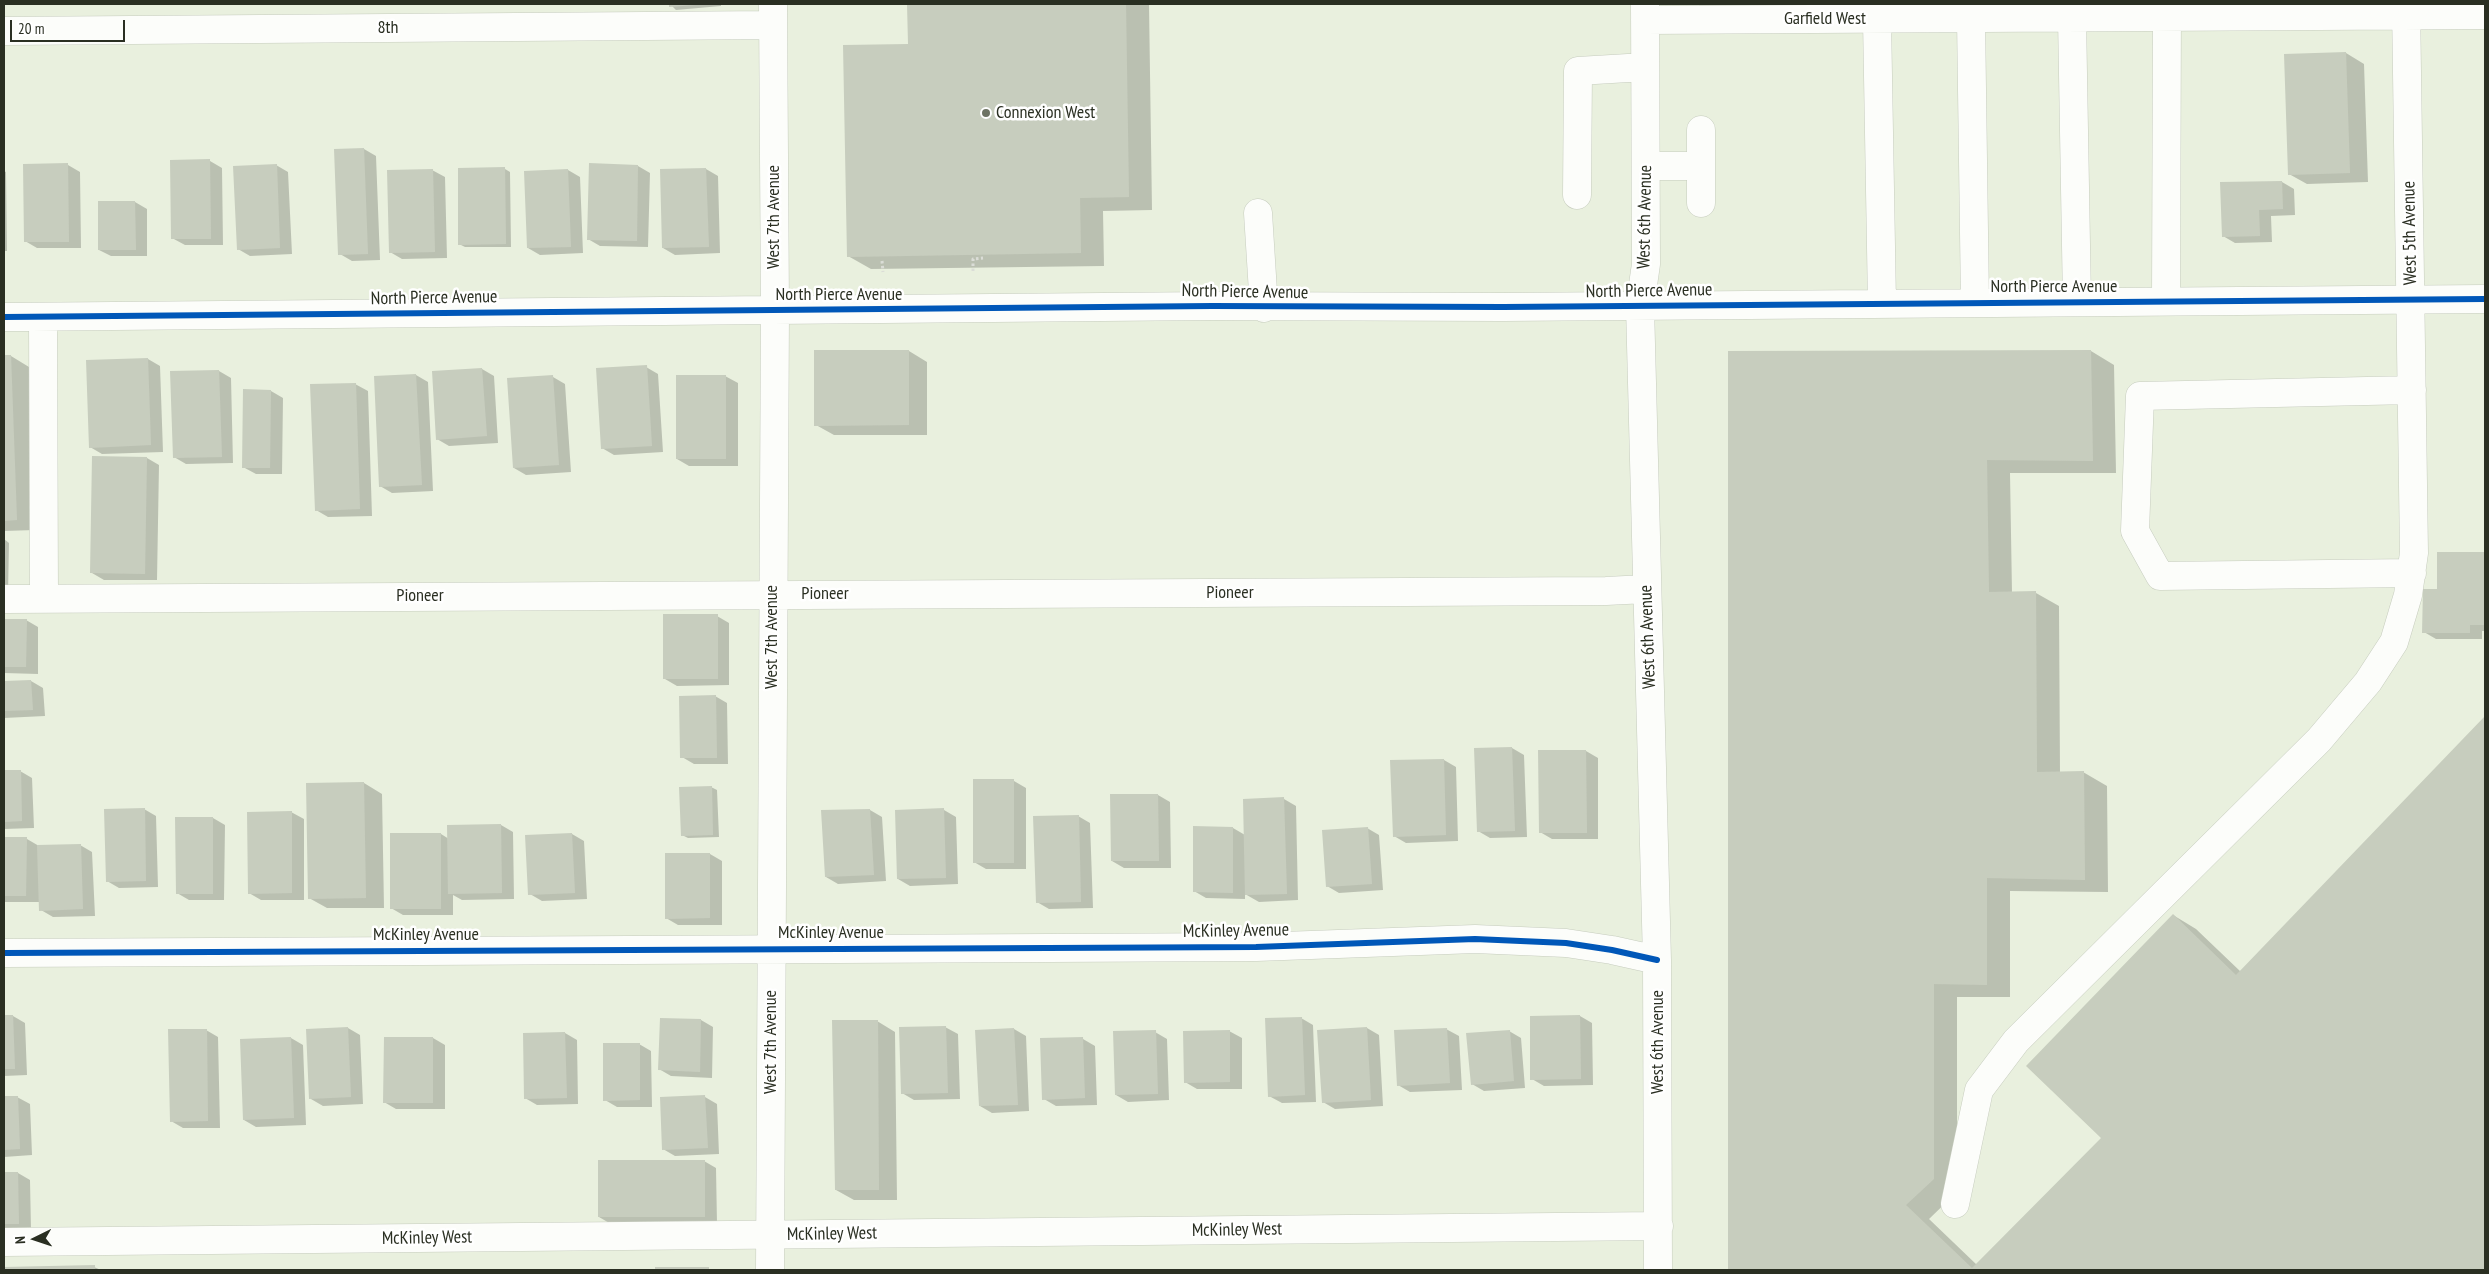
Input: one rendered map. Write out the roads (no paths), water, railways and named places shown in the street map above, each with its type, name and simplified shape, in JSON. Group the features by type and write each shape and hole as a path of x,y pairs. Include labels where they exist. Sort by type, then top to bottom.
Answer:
{"street":[{"name":"Garfield West","path":"1645,12 1876,19 1971,18 2044,11 2072,17 2167,10 2406,9 2485,15"},
{"name":"West 5th Avenue","path":"1955,1204 1979,1090 2016,1041 2326,733 2368,682 2394,642 2413,563 2412,299 2406,9"},
{"path":"2166,301 2167,10"},
{"name":"West 6th Avenue","path":"1645,12 1646,264 1640,306 1657,960 1658,1270"},
{"name":"8th","path":"4,31 773,14"},
{"name":"West 7th Avenue","path":"770,1270 772,594 775,310 773,14"},
{"path":"2072,17 2076,302"},
{"path":"1971,18 1975,302"},
{"path":"1876,19 1882,304"},
{"path":"1577,195 1578,71 1645,67"},
{"path":"1701,130 1701,203"},
{"path":"1647,166 1700,166"},
{"path":"1258,213 1264,308"},
{"name":"North Pierce Avenue","path":"4,317 1212,306 1264,308 1640,306 2485,299"},
{"path":"43,317 44,599"},
{"path":"2412,390 2140,396 2135,531 2160,576 2413,563"},
{"name":"Pioneer","path":"4,599 1606,591 1646,589"},
{"name":"McKinley Avenue","path":"4,953 1256,947 1474,940 1566,943 1612,950 1657,960"},
{"name":"McKinley West","path":"4,1242 1659,1226"}],"place":[{"name":"Connexion West","path":"986,113"}]}
